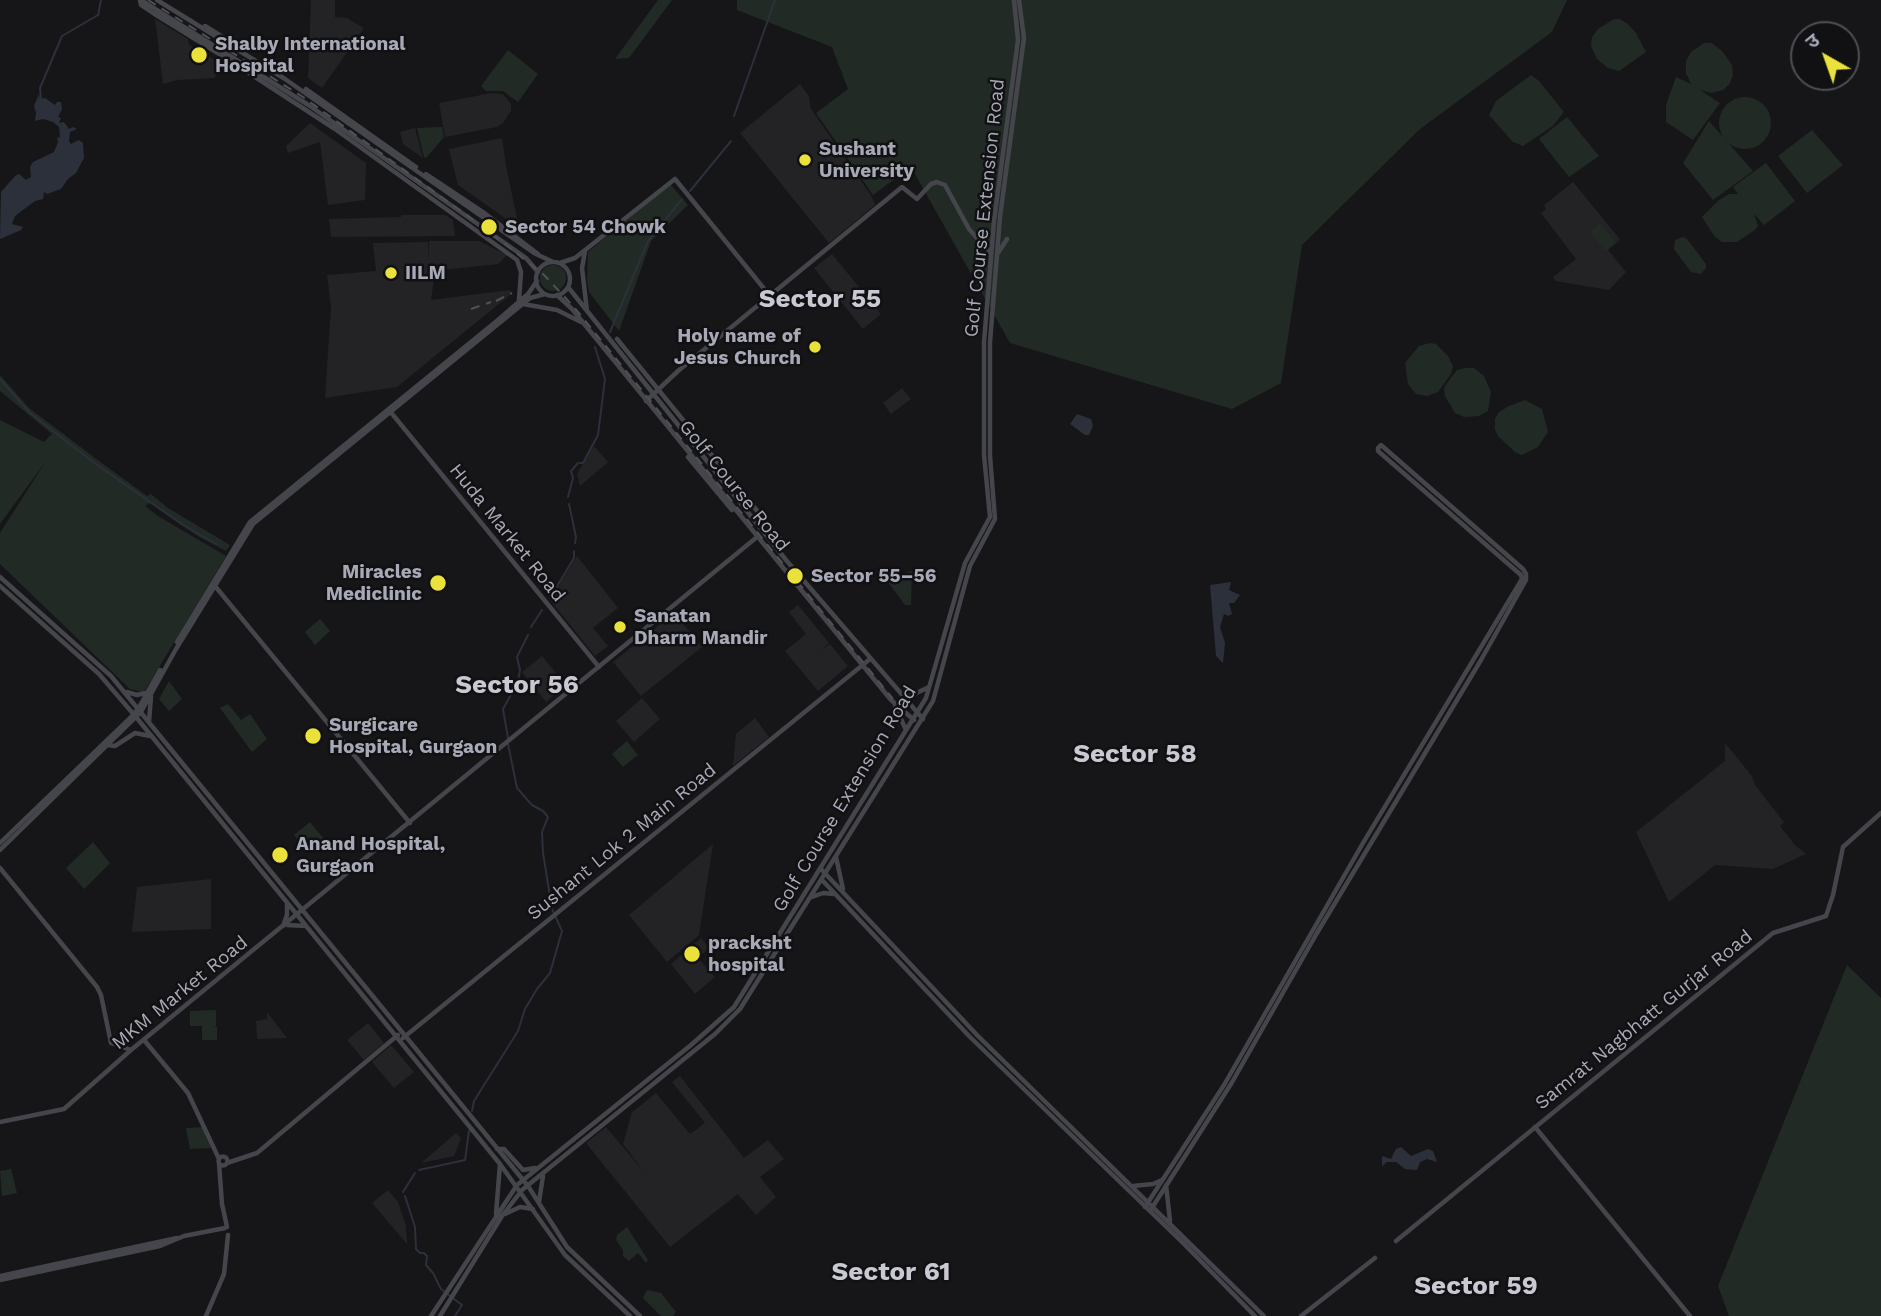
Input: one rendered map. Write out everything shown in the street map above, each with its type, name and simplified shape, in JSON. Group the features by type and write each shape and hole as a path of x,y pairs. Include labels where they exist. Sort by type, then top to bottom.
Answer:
{"street":[{"path":"140,0 141,5 215,54 336,127 514,254 520,266 521,303"},
{"path":"140,0 281,87 423,192 533,264 538,272"},
{"path":"157,0 340,115 539,256 553,262 560,263 575,258 675,178 769,296"},
{"path":"162,0 340,115"},
{"name":"Golf Course Extension Road","path":"499,1215 522,1190 728,1022 742,1006 933,701 971,566 995,519 991,485 990,297 1018,40 1014,0"},
{"name":"Golf Course Extension Road","path":"993,255 1024,38 1019,0"},
{"path":"281,87 286,86 285,79"},
{"path":"645,400 902,187 917,199 931,184 937,182 945,185 970,229 993,255 1007,239 999,222"},
{"path":"423,192 432,193"},
{"path":"585,250 582,268 588,314"},
{"path":"0,850 108,745 137,713 253,524 521,303 545,293 557,295 568,287 575,258"},
{"path":"521,303 533,289 538,272 544,265 553,262"},
{"path":"560,263 570,276"},
{"path":"537,281 539,288 545,293"},
{"name":"Golf Course Road","path":"568,287 655,391 786,560 904,699 919,724"},
{"name":"Golf Course Road","path":"557,295 586,326 891,700 923,719"},
{"name":"Golf Course Extension Road","path":"440,1316 517,1185 691,1045 733,1007 915,716 930,685 965,563 990,517 984,455 984,342 990,297"},
{"path":"521,303 567,314 586,326 588,333 781,570"},
{"path":"617,339 655,391 785,545"},
{"name":"Huda Market Road","path":"388,410 599,667"},
{"path":"1147,1204 1231,1084 1314,936 1522,589 1526,577 1525,571 1408,478 1378,451 1379,446 1413,473 1466,524"},
{"path":"1408,478 1413,473"},
{"name":"MKM Market Road","path":"0,1122 62,1110 131,1050 756,537"},
{"path":"0,577 107,671 123,690 151,736 287,904 528,1186 576,1257 640,1316"},
{"path":"214,585 410,823"},
{"path":"0,586 99,674 149,723 302,910 522,1190 565,1255 630,1316"},
{"path":"811,603 819,597"},
{"path":"45,626 51,620"},
{"path":"56,635 61,629"},
{"name":"Sushant Lok 2 Main Road","path":"223,1161 257,1153 870,659"},
{"path":"904,699 930,685"},
{"path":"123,690 135,695 150,692"},
{"path":"149,723 150,692"},
{"path":"891,700 906,731"},
{"path":"0,844 137,713"},
{"path":"108,745 115,746 135,733 151,736"},
{"name":"Samrat Nagbhatt Gurjar Road","path":"1395,1241 1773,933 1825,916 1831,902 1843,847 1881,813"},
{"path":"836,857 845,893"},
{"path":"0,868 97,987 111,1043 131,1050"},
{"path":"821,869 838,896 865,926 1003,1071 1147,1204 1255,1316"},
{"path":"817,875 824,877 845,893 984,1043 1133,1186 1147,1204"},
{"path":"809,899 824,893 838,896"},
{"path":"283,927 287,904"},
{"path":"865,926 870,922"},
{"path":"283,927 294,924 307,927"},
{"path":"143,1041 180,1082 214,1150 223,1161 221,1182 226,1231 224,1274 206,1316"},
{"path":"1535,1127 1689,1316"},
{"path":"497,1149 507,1152 523,1170 539,1167"},
{"path":"500,1164 499,1215 520,1207 534,1209"},
{"path":"539,1202 540,1186 545,1172"},
{"path":"1133,1186 1164,1182"},
{"path":"1152,1209 1164,1182"},
{"path":"1164,1182 1170,1223"},
{"path":"1152,1209 1170,1223 1264,1316"},
{"path":"0,1278 160,1246 178,1238 218,1230 226,1231"},
{"name":"Golf Course Extension Road","path":"431,1316 474,1255"},
{"path":"1301,1316 1375,1258"}],"shaded area":[{"path":"311,0 335,0 335,17 347,18 364,28 322,88 308,78"},
{"path":"658,0 672,0 629,58 615,59"},
{"path":"737,0 1567,0 1552,32 1420,129 1302,245 1281,383 1232,409 1010,343 911,167 873,195 816,113 848,89 832,47 737,10"},
{"path":"155,19 188,39 189,45 225,66 214,78 178,80 163,84"},
{"path":"1614,19 1628,24 1646,52 1619,71 1608,68 1597,59 1591,46 1592,37 1598,29"},
{"path":"1704,43 1712,43 1723,52 1732,65 1733,75 1723,90 1711,93 1700,90 1720,103 1693,140 1666,122 1666,105 1676,77 1691,84 1686,73 1686,61 1691,52"},
{"path":"508,50 538,74 518,102 503,91 486,91 481,86"},
{"path":"1531,75 1564,112 1553,126 1523,146 1513,142 1489,115 1496,101"},
{"name":"Sushant University","path":"800,84 809,96 811,109 875,205 829,243 740,133"},
{"path":"492,93 503,94 511,104 511,111 503,123 497,127 445,137 439,103"},
{"path":"39,94 40,99 45,98 55,105 61,102 59,123 64,122 69,129 77,129 70,132 69,141 71,144 79,140 83,143 84,158 76,173 61,189 47,194 44,192 43,199 35,201 15,216 12,224 23,227 21,230 0,239 1,192 19,174 26,180 31,177 30,167 33,162 54,152 57,138 60,137 59,127 53,122 43,119 35,121 34,106"},
{"path":"1745,97 1755,99 1763,105 1769,113 1769,133 1763,141 1755,147 1745,149 1735,147 1727,141 1721,133 1719,123 1721,113 1727,105 1735,99"},
{"path":"1567,117 1599,156 1569,177 1539,139"},
{"path":"1709,121 1753,171 1713,200 1683,163"},
{"path":"310,123 366,163 365,200 328,205 320,142 288,153 286,146"},
{"path":"442,127 444,137 426,158 424,157 417,128"},
{"path":"415,128 423,158 403,144 400,132"},
{"path":"1812,130 1843,165 1807,193 1778,156"},
{"path":"502,138 519,228 458,185 449,149"},
{"path":"1766,163 1795,201 1764,225 1754,214 1758,226 1755,230 1737,242 1722,242 1715,237 1702,217 1719,200 1729,194 1738,194 1733,187"},
{"path":"1573,182 1619,238 1608,250 1626,272 1609,290 1555,281 1553,277 1576,259 1541,213 1546,209 1544,205"},
{"path":"670,184 688,205 651,241 619,331 589,292 588,252"},
{"path":"445,215 453,220 455,236 331,237 329,219"},
{"path":"1600,223 1616,242 1605,251 1590,232"},
{"path":"1683,237 1706,264 1701,274 1691,272 1674,249 1675,240"},
{"path":"429,241 479,241 507,255 498,264 433,271 431,300 510,290 511,294 397,387 325,398 331,307 327,275 376,271 373,243 428,242 429,262"},
{"path":"832,254 881,314 863,329 814,268"},
{"path":"553,265 562,269 566,278 562,287 553,291 544,287 540,278 544,269"},
{"path":"1436,344 1448,356 1453,366 1451,374 1438,392 1427,396 1416,394 1408,384 1405,363 1419,346"},
{"path":"1474,368 1484,376 1491,392 1488,411 1479,416 1464,417 1455,413 1445,396 1444,388 1450,379 1457,370"},
{"path":"0,375 29,408 103,464 147,496 151,494 168,508 230,545 226,551 196,535 150,503 145,506 226,556 142,692 130,689 0,564 0,533 46,461 0,524 0,420 44,442 52,434 0,391"},
{"path":"902,388 911,399 891,414 883,403"},
{"path":"1525,400 1542,409 1548,432 1538,447 1522,455 1499,437 1495,430 1495,419 1499,412"},
{"path":"1077,414 1091,419 1093,426 1089,435 1070,424"},
{"path":"594,446 608,462 580,486 577,474"},
{"path":"577,556 618,608 593,628 608,646 595,656 550,600"},
{"path":"912,571 911,605 905,605 885,578"},
{"path":"1231,582 1229,590 1240,595 1234,603 1229,603 1232,614 1224,614 1220,627 1225,643 1223,663 1216,656 1210,585"},
{"path":"798,605 829,643 821,650 830,644 848,666 818,691 785,651 806,634 789,612"},
{"path":"674,613 702,647 641,696 613,662"},
{"path":"320,619 330,631 315,645 305,632"},
{"path":"542,656 566,685 546,702 522,672"},
{"path":"169,681 182,699 169,711 159,699"},
{"path":"642,698 660,719 634,742 616,721"},
{"path":"228,704 241,720 250,714 267,739 252,752 220,708"},
{"path":"755,718 769,737 733,766 736,734"},
{"path":"627,741 638,755 623,767 612,754"},
{"path":"1725,743 1784,822 1780,826 1806,854 1773,869 1715,865 1669,902 1636,832 1725,761"},
{"path":"310,822 324,839 308,852 294,835"},
{"path":"93,842 110,863 84,889 66,868"},
{"path":"713,844 699,935 667,962 629,915"},
{"path":"211,879 211,929 132,932 137,887"},
{"path":"701,938 709,948 698,958 715,977 695,994 671,964"},
{"path":"1847,965 1881,998 1881,1316 1729,1316 1718,1286"},
{"path":"216,1010 216,1026 213,1026 217,1027 217,1040 202,1040 202,1026 190,1026 190,1011"},
{"path":"267,1012 287,1038 257,1039 256,1021 267,1019"},
{"path":"368,1023 384,1043 364,1060 347,1040"},
{"path":"391,1045 414,1072 394,1088 372,1062"},
{"path":"680,1076 744,1158 768,1140 784,1159 760,1177 776,1197 756,1215 738,1194 670,1247 586,1143 606,1127 644,1172 623,1144 632,1112 656,1093 690,1134 705,1123 672,1082"},
{"path":"202,1127 211,1148 190,1149 186,1128"},
{"path":"456,1133 461,1138 454,1156 421,1163"},
{"path":"1401,1147 1411,1156 1428,1149 1433,1151 1437,1162 1427,1159 1420,1162 1417,1170 1405,1169 1396,1162 1387,1162 1382,1166 1382,1156 1391,1159 1396,1149"},
{"path":"11,1169 17,1193 2,1196 0,1171"},
{"path":"388,1190 398,1202 406,1226 407,1244 372,1203"},
{"path":"627,1227 648,1260 646,1263 638,1253 629,1261 623,1256 623,1250 616,1240 617,1235"},
{"path":"647,1290 661,1293 676,1312 673,1316 661,1316 643,1298"}],"waterway":[{"path":"41,100 40,88 62,36 98,15 101,0"},
{"path":"734,116 775,0"},
{"path":"690,191 731,141"},
{"path":"610,332 648,241 682,199"},
{"path":"580,463 583,463 598,435 605,379 595,347"},
{"path":"0,379 30,413 93,462 183,525 216,544"},
{"path":"568,497 573,478 571,471 578,463"},
{"path":"569,504 575,543"},
{"path":"550,598 574,558 574,551"},
{"path":"531,627 542,610"},
{"path":"508,738 503,709 518,682 520,670 517,657 528,635"},
{"path":"472,1111 474,1101 518,1031 525,1009 550,973 562,931 552,909 543,853 542,832 548,817 532,805 517,788 508,744"},
{"path":"419,1170 465,1160 469,1131"},
{"path":"403,1192 415,1173"},
{"path":"405,1196 415,1227 416,1249 427,1256 426,1265 441,1289 462,1305 455,1316"}],"railway":[{"path":"148,0 303,97 486,229 544,275 574,307 893,699"},
{"path":"496,301 512,293"},
{"path":"471,309 491,302"}],"place":[{"name":"Shalby International Hospital","path":"199,55"},
{"name":"Sushant University","path":"805,160"},
{"name":"Sector 54 Chowk","path":"489,227"},
{"name":"IILM","path":"391,273"},
{"name":"Holy name of Jesus Church","path":"815,347"},
{"name":"Sector 55–56","path":"795,576"},
{"name":"Miracles Mediclinic","path":"438,583"},
{"name":"Sanatan Dharm Mandir","path":"620,627"},
{"name":"Surgicare Hospital, Gurgaon","path":"313,736"},
{"name":"Anand Hospital, Gurgaon","path":"280,855"},
{"name":"pracksht hospital","path":"692,954"}],"district":[{"name":"Sector 55","path":"820,299"},
{"name":"Sector 56","path":"517,685"},
{"name":"Sector 58","path":"1135,754"},
{"name":"Sector 61","path":"891,1272"},
{"name":"Sector 59","path":"1476,1286"}]}
